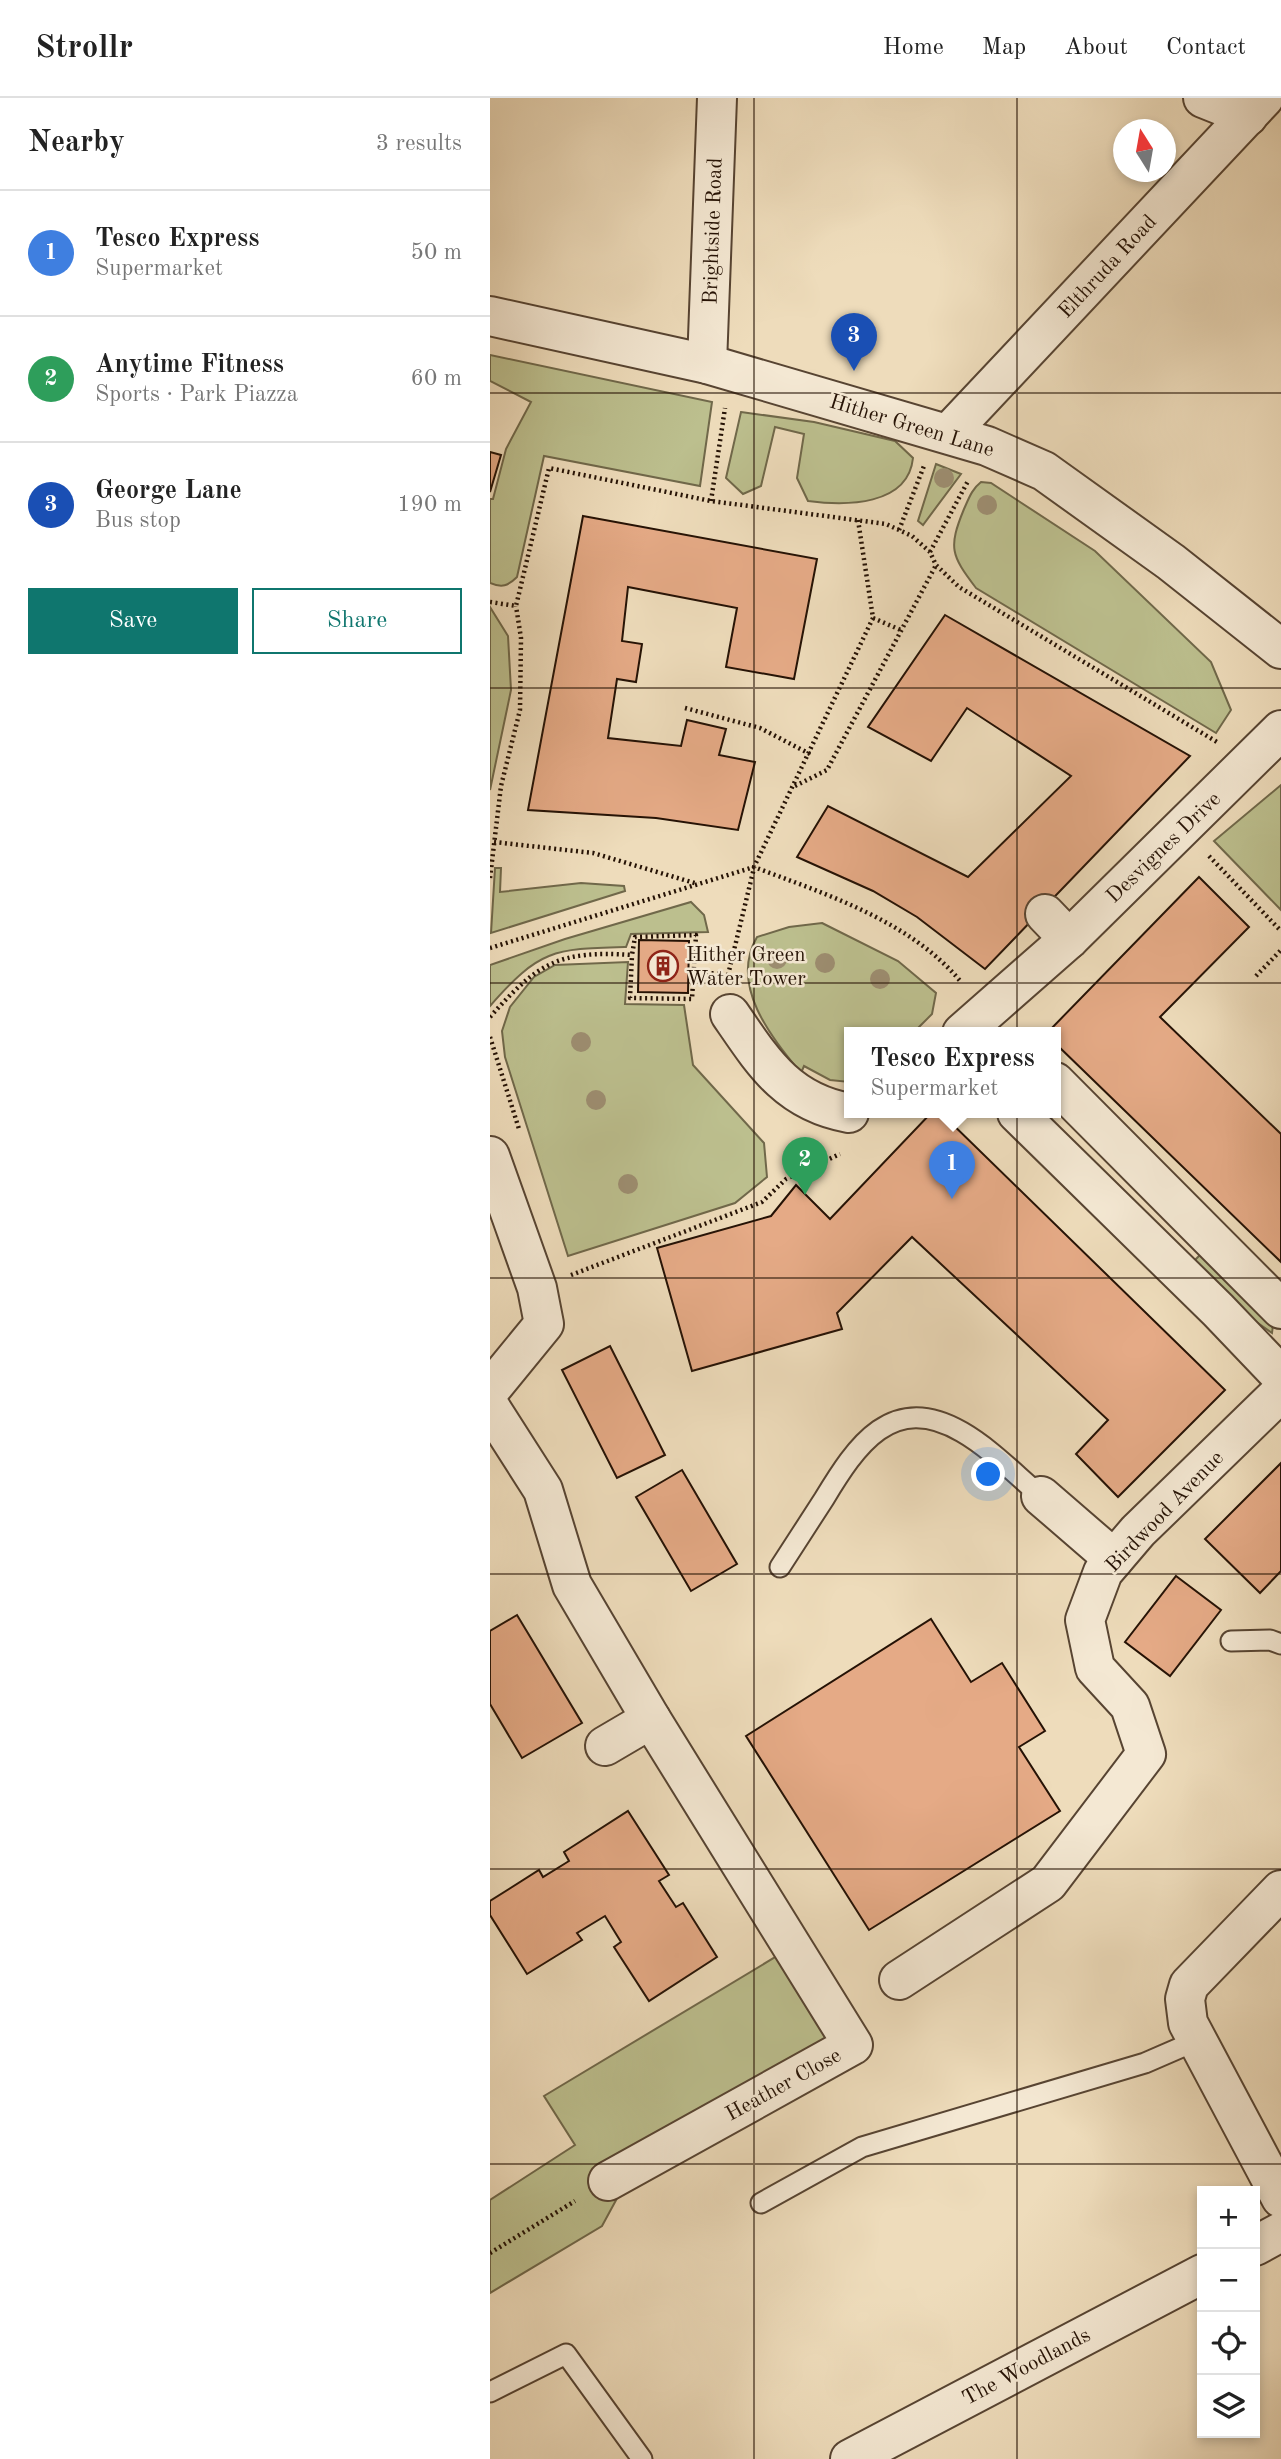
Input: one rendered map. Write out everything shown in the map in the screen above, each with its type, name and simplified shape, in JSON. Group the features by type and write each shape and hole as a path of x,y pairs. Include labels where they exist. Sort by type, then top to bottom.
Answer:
{"street":[{"name":"Brightside Road","path":"717,98 719,368"},
{"path":"1203,98 1256,107"},
{"name":"Elthruda Road","path":"943,432 1256,107"},
{"name":"Hither Green Lane","path":"490,316 719,368 987,446 1044,471 1171,562 1281,649"},
{"name":"Desvignes Drive","path":"984,1026 1057,927 1182,828 1281,730"},
{"path":"730,1014 771,1073 806,1100 844,1110"},
{"path":"1061,1088 1281,1309"},
{"path":"1022,1118 1281,1376"},
{"path":"490,1156 537,1288 544,1324 490,1390"},
{"name":"Birdwood Avenue","path":"899,1980 1048,1883 1146,1754 1130,1706 1095,1668 1084,1620 1103,1572 1114,1559 1281,1392"},
{"name":"Heather Close","path":"490,1407 543,1490 572,1585 651,1719 853,2045 608,2180"},
{"path":"1041,1496 1114,1559"},
{"path":"605,1746 651,1719"},
{"path":"1281,1890 1189,1984 1185,1999 1188,2023 1281,2198"},
{"path":"1260,2243 1281,2232"},
{"name":"The Woodlands","path":"850,2459 1197,2277"}],"lane":[{"path":"780,1567 853,1452 878,1431 899,1420 925,1417 962,1432 1041,1496"},
{"path":"1231,1641 1270,1640 1281,1644"},
{"path":"761,2203 862,2147 1145,2063 1198,2040"},
{"path":"490,2392 566,2354 642,2459"}],"path":[{"path":"710,501 719,368"},
{"path":"898,530 943,432"},
{"path":"930,551 987,446"},
{"path":"490,878 501,786 520,710 521,638 516,606 549,468 710,501 886,524 912,536 930,551 936,565 958,587 1217,742"},
{"path":"730,1014 728,975 754,867 873,618 858,520"},
{"path":"794,787 827,770 936,565"},
{"path":"490,602 516,606"},
{"path":"873,618 903,631"},
{"path":"685,708 760,728 810,754"},
{"path":"1182,828 1281,931"},
{"path":"494,842 593,853 698,884"},
{"path":"490,948 754,867 832,897 915,940 958,978 984,1026"},
{"path":"696,935 692,999 630,998 632,955 635,937 696,935"},
{"path":"1256,976 1281,950"},
{"path":"490,1017 532,973 561,957 632,955"},
{"path":"695,972 728,975"},
{"path":"537,1288 762,1202 786,1179 839,1154"},
{"path":"490,2253 608,2180"}],"green space":[{"path":"490,355 712,402 700,486 544,456 517,577 505,585 490,583 490,499 493,499 506,449 531,402 490,381"},
{"path":"741,412 814,422 895,441 913,458 909,474 900,486 873,499 840,503 808,501 797,478 804,434 775,427 761,486 743,494 726,478"},
{"path":"936,464 961,474 923,525 918,521"},
{"path":"981,482 991,483 1095,551 1211,662 1231,710 1216,733 976,588 957,559 954,542 964,509"},
{"path":"490,607 508,636 511,690 490,790"},
{"path":"1281,785 1281,910 1214,841"},
{"path":"495,868 501,868 500,892 581,883 624,886 625,891 491,933"},
{"path":"691,902 704,915 708,932 631,934 626,947 581,949 549,956 522,973 490,1006 490,965 565,939"},
{"path":"822,923 898,961 936,993 932,1014 919,1027 844,1027 844,1081 830,1080 804,1066 801,1073 757,1010 748,973 750,955 757,937 789,927"},
{"path":"628,962 625,1004 684,1005 693,1065 764,1143 767,1177 735,1203 568,1256 505,1057 502,1031 510,1007 534,977 555,965"},
{"path":"1204,1251 1274,1317 1272,1333 1228,1302 1187,1268"},
{"path":"782,1953 827,2032 821,2048 640,2156 602,2226 490,2293 490,2200 575,2145 544,2096"}],"building":[{"path":"490,452 501,455 490,492"},
{"path":"583,516 817,559 794,679 726,667 737,608 628,587 622,641 642,644 636,682 617,679 608,738 681,746 687,720 726,729 719,755 755,762 738,830 656,818 528,810"},
{"path":"945,615 1190,756 985,969 917,917 873,891 797,857 828,806 968,877 1071,776 967,708 931,761 868,727"},
{"path":"1199,877 1249,927 1160,1017 1281,1134 1281,1262 1061,1049 1061,1027 1053,1027"},
{"name":"Hither Green Water Tower","path":"639,940 689,941 688,993 638,992"},
{"path":"926,1118 946,1118 1225,1390 1118,1497 1076,1454 1108,1420 912,1237 837,1313 842,1329 692,1371 657,1248 771,1216 796,1185 830,1219"},
{"path":"610,1346 665,1455 617,1478 562,1370"},
{"path":"1281,1463 1281,1571 1260,1593 1205,1539"},
{"path":"682,1470 737,1564 691,1591 636,1497"},
{"path":"1176,1576 1221,1610 1170,1676 1125,1642"},
{"path":"517,1615 582,1723 522,1758 490,1704 490,1631"},
{"path":"931,1619 971,1682 1002,1663 1045,1731 1019,1747 1060,1811 869,1930 746,1736"},
{"path":"628,1811 669,1875 659,1881 676,1907 683,1903 717,1957 649,2001 614,1947 621,1942 605,1916 577,1933 582,1940 527,1974 490,1915 490,1901 539,1870 543,1877 569,1861 564,1852"}],"place":[{"name":"George Lane","path":"854,371"},
{"name":"Hither Green Water Tower","path":"663,966"},
{"name":"Anytime Fitness","path":"805,1195"},
{"name":"Tesco Express","path":"952,1199"}]}
